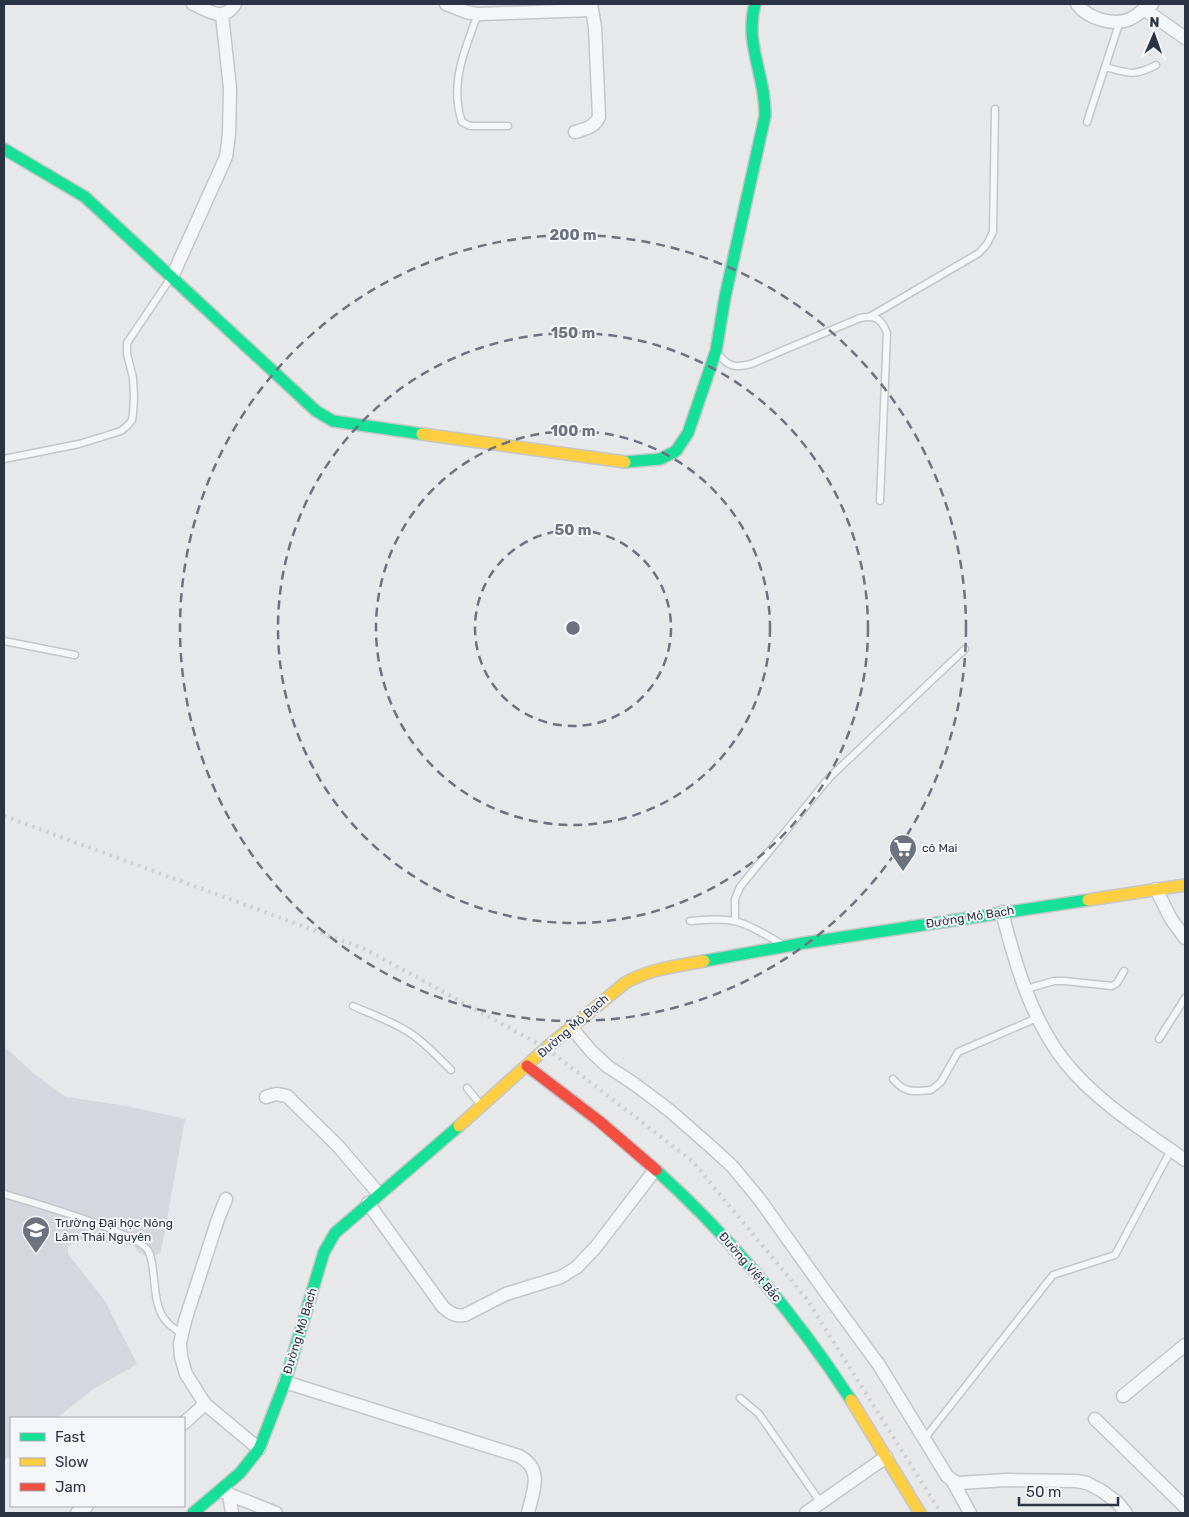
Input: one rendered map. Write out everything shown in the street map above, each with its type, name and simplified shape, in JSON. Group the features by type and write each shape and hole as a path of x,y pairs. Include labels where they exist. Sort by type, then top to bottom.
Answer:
{"street":[{"path":"193,4 222,15 230,12 236,4"},
{"path":"446,4 466,12 478,14 592,7 595,27 599,117 596,123 590,127 575,132"},
{"path":"4,150 85,197 316,411 333,421 620,462 660,459 676,451 688,433 716,351 725,297 765,116 765,98 754,47 752,28 755,4"},
{"path":"1077,4 1088,14 1114,22 1131,19 1148,6 1157,19 1185,38"},
{"path":"172,277 226,157 229,134 230,88 222,15"},
{"name":"Đường Mỏ Bạch","path":"193,1513 225,1492 259,1449 285,1382 324,1252 335,1233 611,993 639,975 786,946 1185,885"},
{"path":"1156,889 1170,918 1185,938"},
{"path":"1002,912 1012,954 1037,1018 1065,1062 1093,1092 1185,1160"},
{"path":"571,1027 591,1051 607,1066 669,1110 726,1161 755,1193 879,1365 952,1480 970,1513"},
{"name":"Đường Việt Bắc","path":"527,1066 610,1129 727,1239 790,1313 841,1385 920,1513"},
{"path":"266,1097 276,1094 287,1096 338,1146 379,1194"},
{"path":"368,1203 443,1307 459,1316 465,1315 506,1294 561,1278 576,1267 595,1248 655,1170"},
{"path":"226,1199 185,1321 180,1343 181,1357 186,1374 205,1404 259,1449"},
{"path":"1124,1396 1185,1345"},
{"path":"285,1382 527,1460 533,1468 536,1478 528,1513"},
{"path":"185,1422 205,1404"},
{"path":"1095,1419 1185,1507"},
{"path":"806,1513 886,1457"},
{"path":"952,1480 958,1483 1007,1480 1076,1481 1087,1483 1117,1502 1126,1513"},
{"path":"225,1492 232,1513"},
{"path":"225,1492 276,1513"}],"lane":[{"path":"478,14 459,66 460,115 462,122 470,126 508,126"},
{"path":"1088,122 1120,21"},
{"path":"1105,67 1132,74 1143,72 1156,65"},
{"path":"716,351 726,363 737,367 751,364 860,318 871,316 979,253 987,244 993,232 995,109"},
{"path":"4,459 79,444 121,431 128,425 132,420 134,397 127,343 172,277"},
{"path":"871,316 884,324 886,333 880,501"},
{"path":"4,641 75,655"},
{"path":"735,920 736,900 740,886 829,778 965,650"},
{"path":"690,921 715,918 735,920 747,924 786,946"},
{"path":"1026,989 1054,981 1112,986 1117,983 1124,971"},
{"path":"1159,1039 1185,998"},
{"path":"353,1006 394,1024 412,1035 428,1047 451,1070"},
{"path":"893,1079 900,1088 906,1090 931,1090 941,1082 958,1052 1037,1018"},
{"path":"467,1088 482,1106"},
{"path":"925,1438 1053,1275 1114,1255 1171,1150"},
{"path":"4,1194 58,1210 124,1234 141,1243 149,1251 160,1312 166,1322 182,1334"},
{"path":"740,1398 759,1414 821,1502"}],"shaded area":[{"name":"Trường Đại học Nông Lâm Thái Nguyên","path":"4,1046 34,1074 66,1097 127,1106 185,1119 161,1252 151,1259 140,1253 133,1245 80,1240 68,1246 68,1254 105,1301 137,1364 92,1390 58,1417 10,1417 10,1456 4,1461"}],"railway":[{"path":"4,816 365,949 546,1048 692,1161 806,1298 941,1513"}],"traffic: fast":[{"path":"625,462 660,459 676,451 688,433 716,351 725,297 765,116 762,87 752,33 755,4"},
{"path":"4,149 85,197 316,411 333,421 422,434"},
{"path":"704,961 804,943 1088,900"},
{"path":"193,1513 240,1473 259,1449 285,1382 324,1252 335,1233 459,1126"},
{"path":"656,1170 684,1196 761,1279 808,1338 851,1400"}],"traffic: slow":[{"path":"422,434 625,462"},
{"path":"1088,900 1185,885"},
{"path":"459,1126 546,1048 625,983 653,971 704,961"},
{"path":"851,1400 920,1513"}],"traffic: jam":[{"path":"527,1066 599,1121 656,1170"}],"place":[{"name":"cô Mai","path":"903,872"},
{"name":"Trường Đại học Nông Lâm Thái Nguyên","path":"36,1254"}]}
